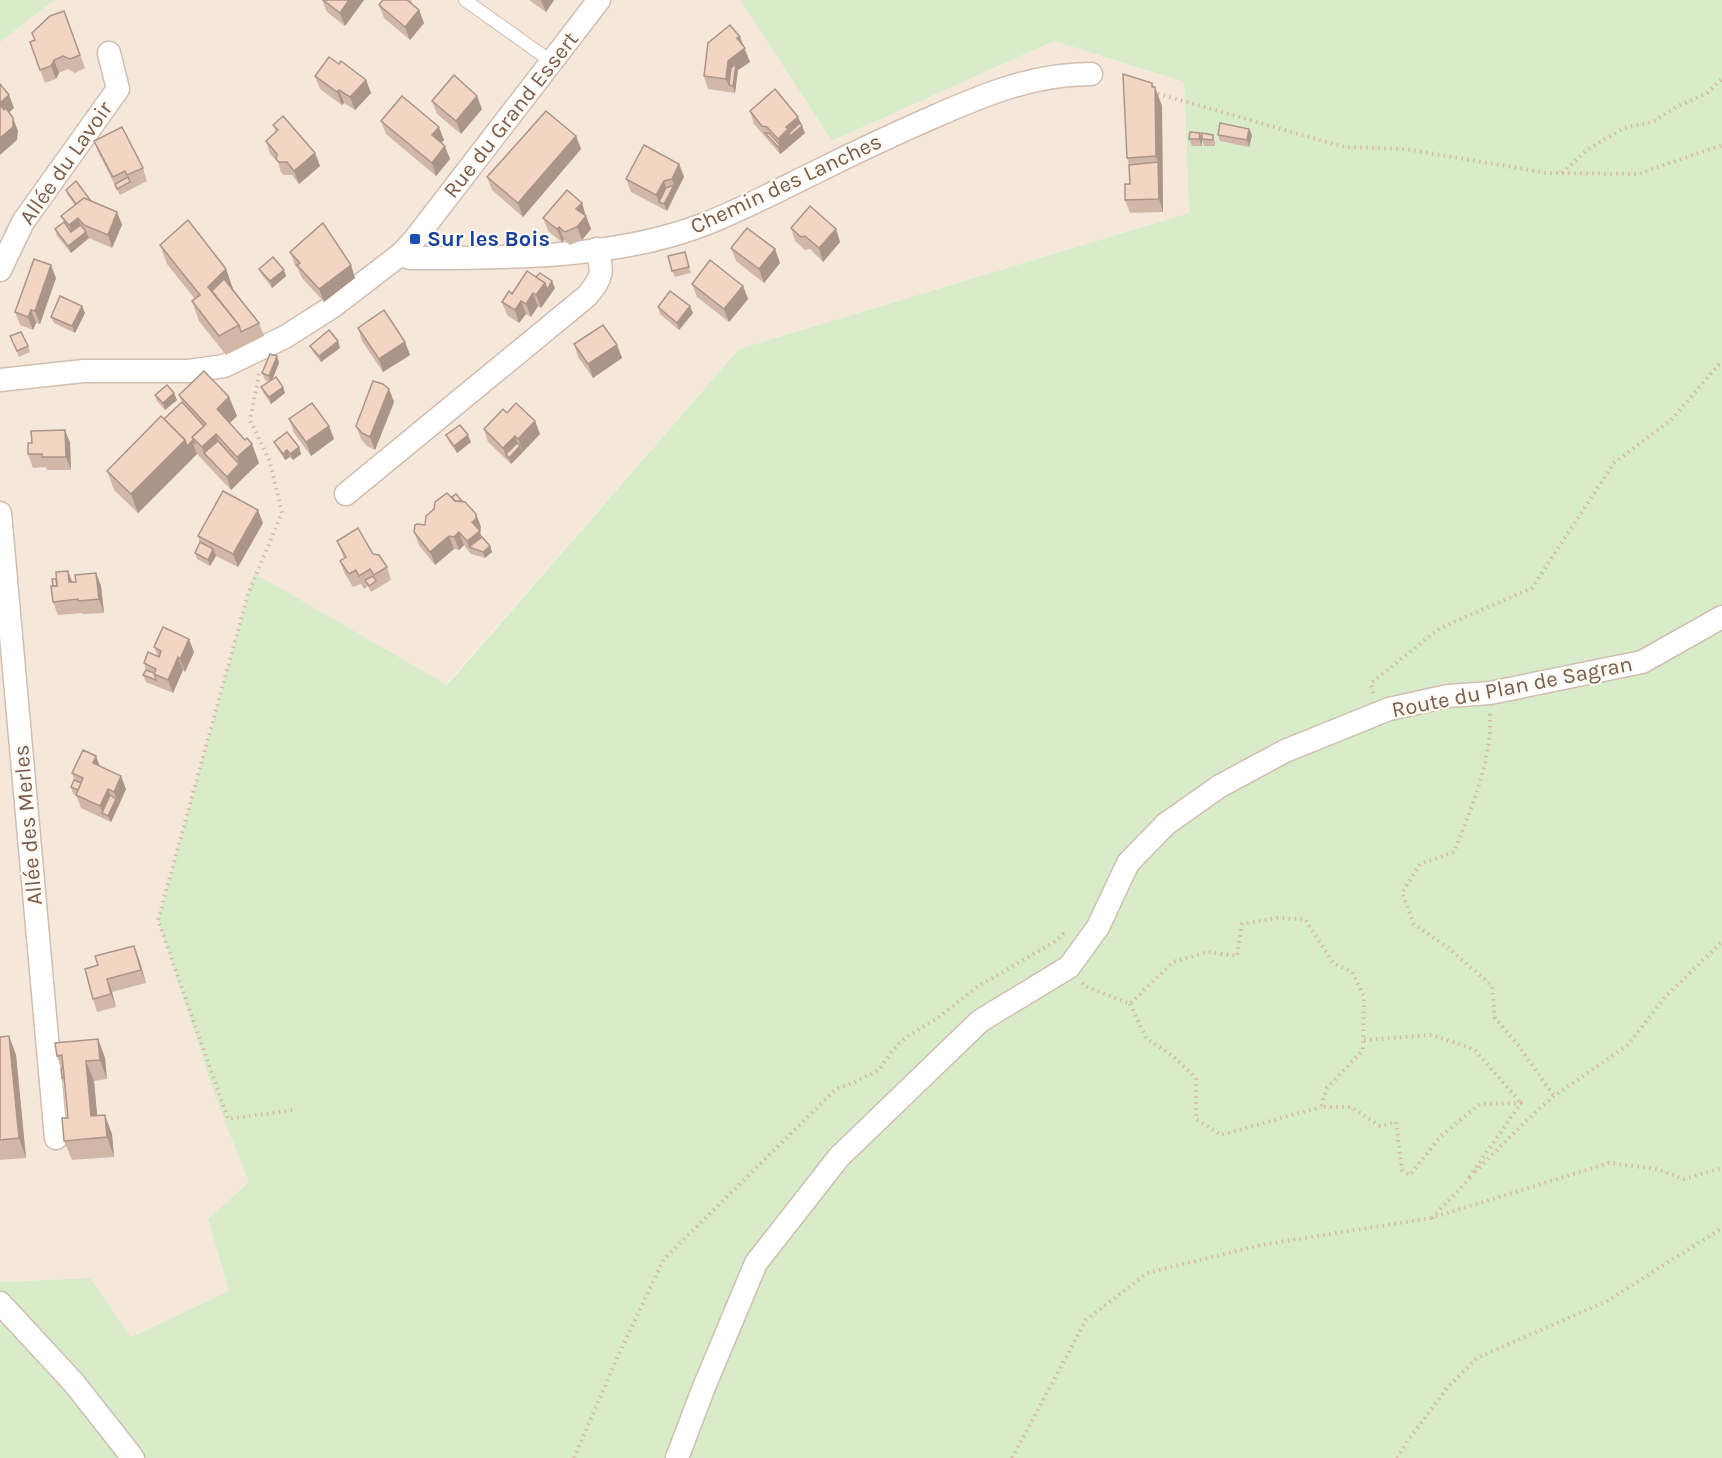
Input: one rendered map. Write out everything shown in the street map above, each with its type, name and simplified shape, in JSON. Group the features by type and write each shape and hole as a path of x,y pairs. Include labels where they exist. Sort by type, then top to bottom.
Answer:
{"street":[{"name":"Rue du Grand Essert","path":"0,380 83,371 189,371 224,366 285,337 332,307 416,240 483,149 599,0"},
{"name":"Allée du Lavoir","path":"0,270 23,222 118,89 109,53"},
{"name":"Chemin des Lanches","path":"401,254 410,258 501,258 597,249 650,241 704,224 750,204 864,148 987,93 1028,81 1091,74"},
{"path":"346,494 587,296 597,284 602,269 597,249"},
{"name":"Allée des Merles","path":"0,513 56,1138"},
{"name":"Route du Plan de Sagran","path":"677,1458 756,1263 839,1157 981,1021 1069,967 1098,927 1128,862 1166,824 1220,786 1285,751 1377,713 1448,696 1490,693 1642,662 1722,617"},
{"path":"0,1303 74,1383 133,1458"}],"lane":[{"path":"465,0 552,62"}],"path":[{"path":"1561,174 1587,150 1624,128 1653,122 1676,107 1707,93 1722,79"},
{"path":"1146,90 1344,147 1404,149 1547,173 1638,174 1722,145"},
{"path":"264,347 250,420 270,462 282,513 248,594 158,920 228,1119 293,1110"},
{"path":"1377,713 1371,683 1440,628 1532,588 1614,463 1671,420 1722,361"},
{"path":"1490,693 1491,728 1480,786 1455,852 1420,864 1402,893 1414,924 1451,950 1492,986 1495,1018 1518,1045 1554,1096"},
{"path":"1130,1004 1173,962 1208,952 1237,956 1242,924 1277,918 1305,919 1333,963 1352,972 1364,996 1363,1050 1327,1088 1321,1107"},
{"path":"574,1458 617,1358 664,1259 836,1089 879,1070 892,1051 905,1038 939,1017 977,987 1054,942 1068,929"},
{"path":"1431,1218 1526,1121 1554,1096 1628,1046 1666,996 1722,942"},
{"path":"1069,967 1085,987 1130,1004 1146,1038 1174,1056 1196,1078 1196,1119 1221,1135 1321,1107 1351,1107 1380,1126 1396,1122 1402,1170 1410,1175 1441,1136 1480,1104 1521,1103"},
{"path":"1364,1040 1432,1035 1474,1049 1521,1103"},
{"path":"1468,1179 1521,1103"},
{"path":"1012,1458 1086,1320 1147,1273 1261,1245 1431,1218 1609,1162 1657,1169 1684,1179 1722,1168"},
{"path":"1397,1458 1447,1388 1477,1358 1606,1301 1722,1228"}],"shaded area":[{"path":"0,0 740,0 832,141 1054,41 1184,82 1189,213 739,349 446,685 254,574 158,920 249,1182 208,1219 229,1291 131,1337 90,1278 0,1282"}],"green space":[{"path":"0,0 54,0 0,42"},
{"path":"740,0 1722,0 1722,1458 0,1458 0,1282 90,1278 131,1337 229,1291 208,1219 249,1182 216,1099 158,920 254,573 447,685 739,349 1189,213 1184,82 1054,41 832,141"}],"building":[{"path":"323,0 349,0 340,13"},
{"path":"383,0 407,0 419,10 405,27 379,5"},
{"path":"64,11 80,55 70,59 63,56 54,60 51,66 40,70 30,42 35,40 32,33 50,16"},
{"path":"730,25 740,37 737,38 745,48 728,61 726,79 704,76 708,43"},
{"path":"329,57 339,64 341,61 366,80 350,97 339,90 337,92 315,76"},
{"path":"736,64 733,86 729,85 731,68"},
{"path":"1123,74 1152,83 1152,87 1155,87 1156,156 1127,158"},
{"path":"454,75 477,96 456,121 432,101"},
{"path":"0,84 9,95 0,103"},
{"path":"775,89 798,117 786,127 788,129 778,139 767,127 762,126 750,111"},
{"path":"402,96 439,127 432,135 445,146 432,163 381,121"},
{"path":"0,105 4,110 6,108 13,118 13,127 0,138"},
{"path":"546,111 576,136 518,203 487,177"},
{"path":"283,116 315,153 294,171 287,162 279,162 276,159 277,154 266,141 278,130 273,125"},
{"path":"800,123 802,126 790,136 789,133"},
{"path":"1220,123 1249,129 1247,140 1218,135"},
{"path":"122,127 143,168 127,175 125,171 113,177 94,141"},
{"path":"1190,132 1200,133 1199,139 1189,139"},
{"path":"765,133 769,133 780,145 778,147"},
{"path":"1202,133 1213,135 1213,140 1202,139"},
{"path":"644,145 679,164 672,179 664,181 656,195 626,179"},
{"path":"1158,162 1159,199 1125,200 1125,184 1130,184 1129,165"},
{"path":"128,177 130,182 117,189 115,184"},
{"path":"76,181 91,201 84,198 76,204 66,190"},
{"path":"674,185 664,204 659,202 666,188"},
{"path":"567,190 582,203 576,209 586,216 577,227 565,232 543,218"},
{"path":"84,198 117,212 108,235 84,225 78,218 69,225 61,216"},
{"path":"810,206 836,229 819,248 791,228"},
{"path":"188,220 226,269 208,287 239,325 219,336 192,301 200,295 160,245"},
{"path":"64,222 71,232 81,225 86,232 68,246 55,229"},
{"path":"323,223 351,265 319,289 297,265 300,263 290,252"},
{"path":"747,228 775,249 759,269 731,248"},
{"path":"685,252 689,267 672,271 668,256"},
{"path":"273,257 284,270 270,281 259,269"},
{"path":"34,259 51,265 35,311 31,310 28,317 15,312"},
{"path":"710,260 743,286 724,309 692,284"},
{"path":"527,271 545,283 536,295 533,293 526,304 521,301 515,310 502,302 509,291 512,294"},
{"path":"540,273 552,281 547,290 545,283 536,277"},
{"path":"224,279 259,323 241,332 239,325 212,291"},
{"path":"670,291 690,306 677,323 658,307"},
{"path":"60,296 82,306 72,326 51,317"},
{"path":"384,310 405,342 379,359 358,328"},
{"path":"603,325 617,345 588,364 574,344"},
{"path":"329,330 338,341 319,356 310,346"},
{"path":"21,332 28,346 17,351 10,336"},
{"path":"270,354 277,356 269,376 262,373"},
{"path":"204,371 229,397 217,409 245,440 247,438 252,444 237,457 216,434 202,447 192,437 206,424 179,395"},
{"path":"276,377 283,387 269,397 261,387"},
{"path":"373,381 389,389 370,437 356,426"},
{"path":"167,385 174,393 163,403 155,395"},
{"path":"182,402 204,426 192,437 195,444 192,441 187,446 185,440 164,419"},
{"path":"312,403 329,426 306,442 289,419"},
{"path":"516,403 535,421 518,439 515,436 503,448 484,429 503,409 507,413"},
{"path":"161,416 185,440 131,494 107,471"},
{"path":"460,425 468,435 454,446 446,435"},
{"path":"65,430 66,457 42,457 42,454 28,454 28,443 32,443 31,431"},
{"path":"287,432 299,447 290,454 287,450 283,454 274,442"},
{"path":"218,441 239,464 227,477 204,453"},
{"path":"517,443 520,446 509,458 506,454"},
{"path":"223,491 258,510 233,554 198,536"},
{"path":"447,493 455,501 465,502 476,514 476,519 472,522 480,531 467,541 459,532 454,537 449,536 430,552 414,532 415,525 425,525 426,516 434,509 435,502"},
{"path":"456,494 462,501 455,501 452,497"},
{"path":"358,528 373,554 379,555 387,567 374,575 370,569 359,576 356,570 349,574 340,561 346,557 337,541"},
{"path":"482,537 490,546 483,552 469,547"},
{"path":"200,542 213,549 208,560 195,553"},
{"path":"68,571 69,582 76,582 75,575 96,573 99,599 53,602 51,586 57,586 56,572"},
{"path":"373,576 376,581 369,586 365,580"},
{"path":"52,579 56,579 57,586 53,586"},
{"path":"163,627 189,639 168,680 154,674 156,669 144,663 148,652 159,657 161,651 154,647"},
{"path":"146,670 154,673 156,680 143,675"},
{"path":"83,750 96,756 93,763 121,776 114,792 108,789 100,806 76,795 83,778 72,773"},
{"path":"74,780 81,783 78,790 71,787"},
{"path":"110,795 116,799 108,816 102,813"},
{"path":"134,946 141,970 107,979 111,994 93,999 85,969 98,965 95,956"},
{"path":"9,1036 19,1138 0,1140 0,1037"},
{"path":"98,1039 100,1060 86,1061 91,1116 105,1115 107,1137 64,1141 62,1118 68,1118 62,1055 57,1056 55,1043"}],"place":[{"name":"Sur les Bois","path":"415,239"}]}
